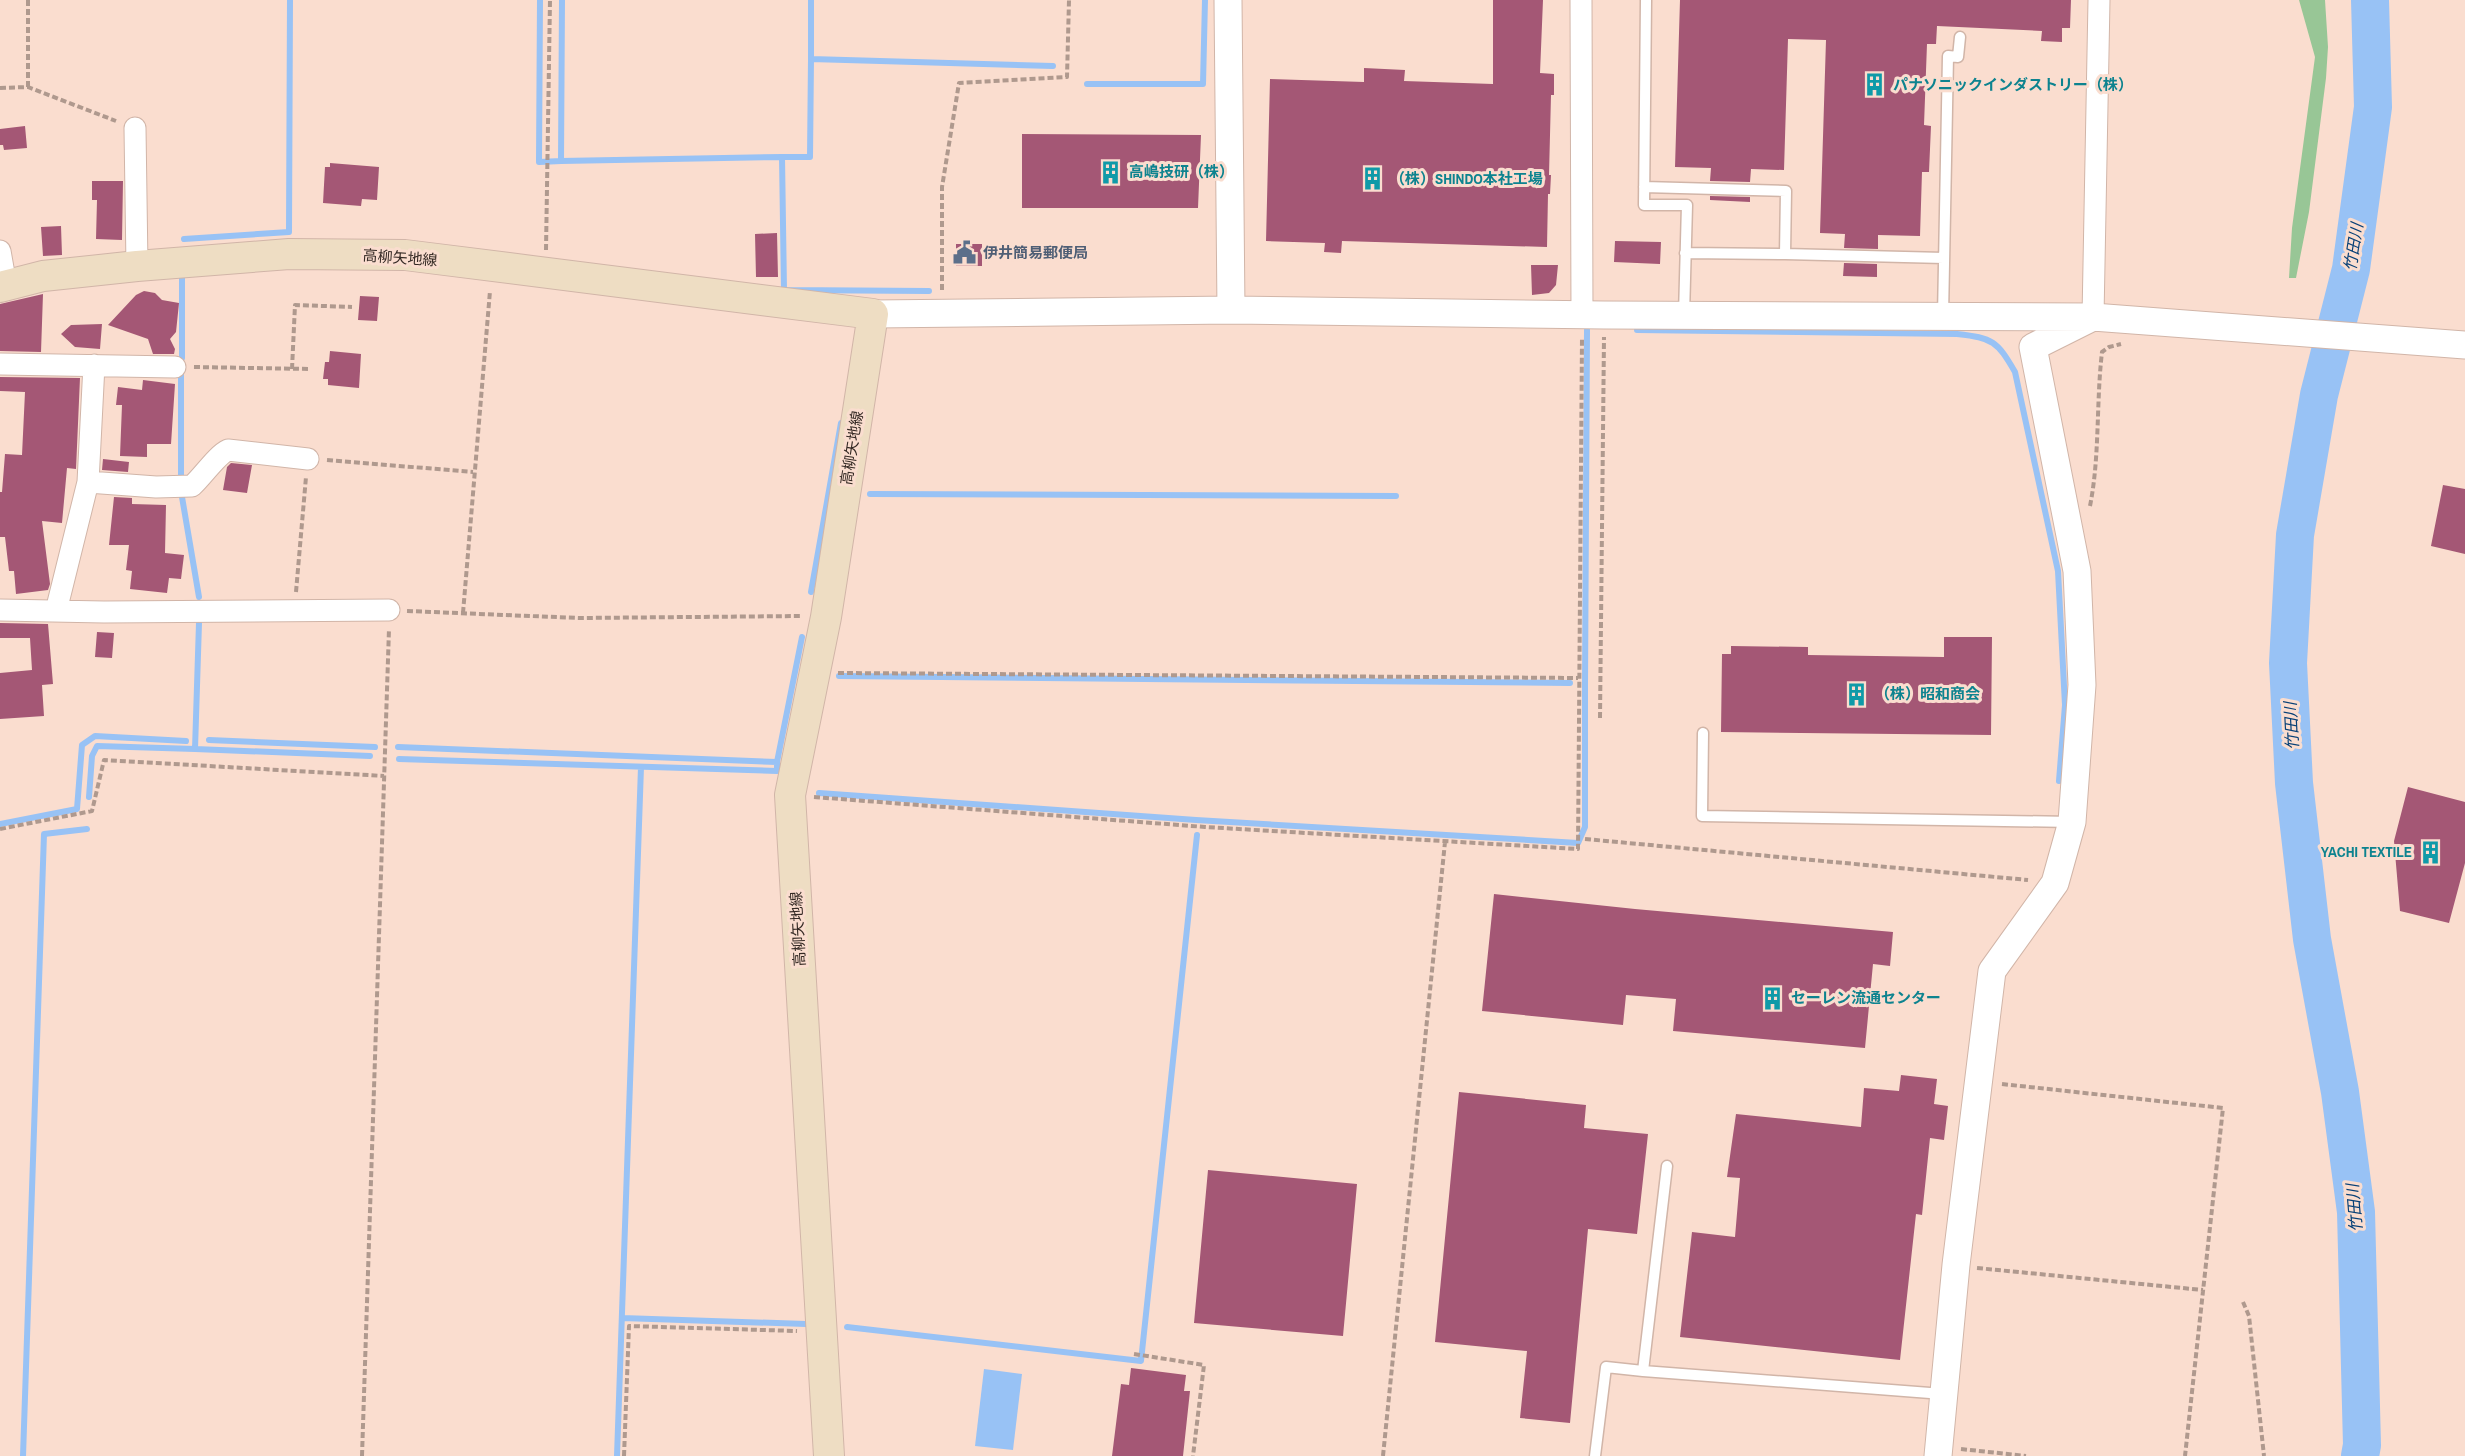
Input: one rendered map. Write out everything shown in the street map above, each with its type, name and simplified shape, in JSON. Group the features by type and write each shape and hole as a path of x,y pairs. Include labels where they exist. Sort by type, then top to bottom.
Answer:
{"main road":[{"name":"高柳矢地線","path":"3,286 43,276 289,254 405,255 546,275 873,314 826,616 790,795 829,1456"}],"street":[{"path":"1228,0 1231,310"},
{"path":"1581,0 1593,315"},
{"path":"2093,317 2099,0"},
{"path":"135,128 137,266"},
{"path":"0,251 3,286"},
{"path":"873,314 1231,310 1684,316 2093,317 2465,345"},
{"path":"1938,1451 1956,1265 1992,971 2055,883 2072,822 2082,686 2077,572 2033,347 2093,317"},
{"path":"0,364 175,367"},
{"path":"56,611 88,482 94,365"},
{"path":"88,482 156,487 192,486 209,470 219,454 228,450 308,459"},
{"path":"0,610 389,610"}],"lane":[{"path":"1647,0 1644,205 1687,205 1684,316"},
{"path":"1943,316 1948,56 1958,57 1960,37"},
{"path":"1644,187 1786,190 1785,254"},
{"path":"1685,253 1944,258"},
{"path":"1703,733 1702,816 2072,822"},
{"path":"1643,1371 1667,1166"},
{"path":"1595,1456 1606,1367 1943,1394"}],"path":[{"path":"28,0 28,87"},
{"path":"546,275 550,0"},
{"path":"943,314 942,187 959,83 1067,78 1068,0"},
{"path":"0,88 28,87 135,128"},
{"path":"463,613 473,472 492,267"},
{"path":"292,369 295,305 352,307"},
{"path":"790,795 1205,827 1578,849 1578,678 1593,315"},
{"path":"1593,315 1600,718"},
{"path":"2089,513 2093,489 2097,393 2102,352 2120,344 2131,345"},
{"path":"175,367 310,369"},
{"path":"294,610 308,459 473,472"},
{"path":"362,1456 389,610 579,618 826,616"},
{"path":"814,672 1578,678"},
{"path":"0,829 92,812 104,760 384,776"},
{"path":"1585,839 2055,883"},
{"path":"1383,1456 1444,842"},
{"path":"1978,1082 2223,1108 2185,1456"},
{"path":"1956,1265 2203,1290"},
{"path":"2243,1302 2248,1316 2264,1456"},
{"path":"624,1456 629,1326 822,1332"},
{"path":"1134,1354 1204,1365 1193,1456"},
{"path":"1938,1451 2026,1456"}],"green space":[{"path":"2299,0 2325,0 2328,47 2309,212 2296,278 2289,278 2292,228 2315,57"}],"water":[{"path":"984,1369 1022,1374 1013,1450 975,1446"}],"building":[{"name":"（株）SHINDO本社工場","path":"1493,0 1543,0 1540,73 1554,74 1554,95 1551,95 1549,175 1551,175 1550,194 1548,194 1547,247 1342,241 1341,253 1324,252 1325,243 1266,241 1270,79 1364,82 1364,68 1405,70 1404,81 1493,84"},
{"path":"1680,0 2071,0 2070,28 2062,28 2062,42 2041,41 2042,31 1937,26 1936,44 1927,44 1924,125 1931,126 1929,172 1922,172 1920,236 1878,235 1878,249 1844,248 1845,234 1820,233 1826,40 1788,39 1784,170 1751,169 1750,182 1710,181 1711,168 1675,167"},
{"path":"25,126 27,148 4,150 3,145 0,145 0,129"},
{"name":"高嶋技研（株）","path":"1022,134 1201,135 1198,208 1022,208"},
{"path":"330,163 379,167 377,200 362,199 361,206 323,203 325,167 330,167"},
{"path":"92,181 123,181 122,240 96,239 97,200 92,200"},
{"path":"1710,196 1750,197 1750,202 1710,200"},
{"path":"61,226 62,255 43,256 41,227"},
{"path":"777,233 778,277 756,277 755,234"},
{"path":"1615,241 1661,242 1660,264 1614,262"},
{"name":"伊井簡易郵便局","path":"956,244 982,244 982,266 956,266"},
{"path":"1844,263 1877,264 1877,277 1843,276"},
{"path":"1531,265 1558,265 1556,285 1549,293 1532,295"},
{"path":"144,291 155,293 162,300 179,303 176,332 170,339 175,349 174,354 153,354 148,339 108,325 136,295"},
{"path":"43,294 41,352 0,351 0,304"},
{"path":"360,296 379,297 377,321 358,320"},
{"path":"102,324 100,349 75,347 61,334 71,325"},
{"path":"330,351 361,354 359,388 328,385 328,379 323,379 325,362 329,362"},
{"path":"0,377 80,378 76,469 67,468 62,523 42,521 50,584 48,590 16,594 14,571 9,571 5,537 0,537 0,492 2,492 5,454 22,455 25,392 0,391"},
{"path":"143,380 175,384 171,444 147,444 147,457 120,456 122,405 116,405 118,387 142,390"},
{"path":"103,459 129,462 128,472 102,470"},
{"path":"231,463 252,465 247,493 223,490 227,467"},
{"path":"2443,485 2465,489 2465,554 2431,546"},
{"path":"114,497 132,498 132,504 166,505 165,553 184,555 181,579 169,578 167,593 130,589 132,571 126,570 129,545 109,545"},
{"path":"0,623 48,624 53,684 42,685 44,716 0,719 0,673 32,670 30,638 0,638"},
{"path":"97,632 114,633 112,658 95,657"},
{"name":"（株）昭和商会","path":"1944,637 1992,637 1991,735 1721,732 1722,654 1731,654 1731,646 1808,647 1808,655 1944,657"},
{"name":"YACHI TEXTILE","path":"2408,787 2465,802 2465,863 2449,923 2400,911 2394,841"},
{"path":"1494,894 1893,932 1890,966 1873,964 1865,1048 1673,1031 1676,999 1626,995 1623,1025 1482,1011"},
{"path":"1901,1075 1937,1079 1934,1104 1948,1106 1944,1140 1930,1138 1922,1215 1916,1214 1900,1360 1680,1337 1692,1232 1735,1237 1740,1178 1727,1177 1736,1114 1861,1127 1864,1088 1899,1091"},
{"path":"1459,1092 1586,1105 1584,1128 1648,1134 1637,1234 1588,1229 1570,1423 1520,1418 1527,1351 1435,1342"},
{"path":"1208,1170 1357,1184 1343,1336 1194,1323"},
{"path":"1131,1368 1186,1375 1184,1391 1190,1391 1183,1456 1112,1456 1121,1384 1129,1385"}],"waterway":[{"path":"184,239 289,232 290,0"},
{"path":"540,0 539,162 561,161"},
{"path":"562,0 561,161 782,157"},
{"path":"811,0 811,59 1053,66"},
{"path":"1087,84 1203,84 1205,0"},
{"name":"竹田川","path":"2360,1456 2362,1445 2356,1212 2340,1092 2312,939 2294,783 2288,663 2295,535 2319,395 2351,269 2373,107 2370,0"},
{"path":"811,59 810,157 782,157 784,290 929,291"},
{"path":"182,278 182,358"},
{"path":"1585,686 1587,330"},
{"path":"1637,330 1957,334 1979,337 1998,347 2015,372 2058,571 2065,705 2059,781"},
{"path":"181,373 181,478"},
{"path":"811,592 841,423"},
{"path":"870,494 1396,496"},
{"path":"182,497 199,597"},
{"path":"89,797 92,756 97,746 195,749 199,623"},
{"path":"399,759 777,771 802,637"},
{"path":"839,676 1570,683"},
{"path":"819,793 1196,820 1578,843 1585,827 1585,683"},
{"path":"0,824 77,809 82,745 95,736 186,741"},
{"path":"209,740 375,747"},
{"path":"398,747 777,762"},
{"path":"195,749 370,756"},
{"path":"617,1456 641,767"},
{"path":"23,1456 44,834 87,829"},
{"path":"847,1327 1141,1361 1197,835"},
{"path":"622,1318 806,1324"}],"place":[{"name":"パナソニックインダストリー（株）","path":"1875,85"},
{"name":"高嶋技研（株）","path":"1111,172"},
{"name":"（株）SHINDO本社工場","path":"1372,179"},
{"name":"伊井簡易郵便局","path":"965,253"},
{"name":"（株）昭和商会","path":"1857,694"},
{"name":"YACHI TEXTILE","path":"2430,852"},
{"name":"セーレン流通センター","path":"1773,998"}]}
